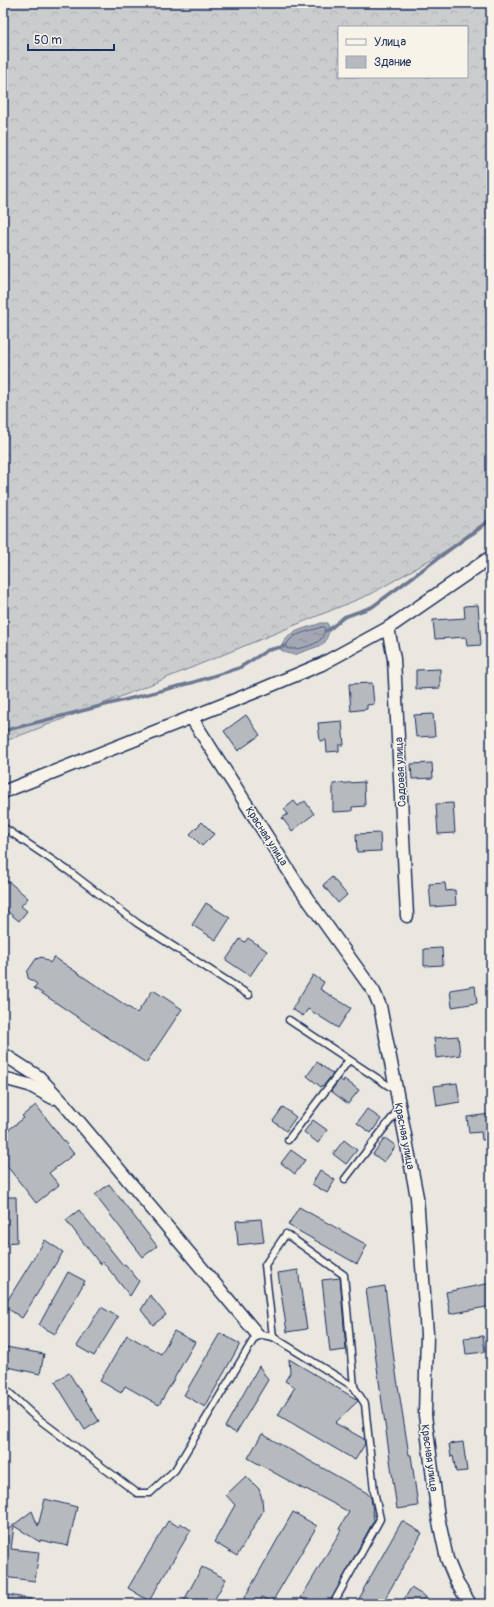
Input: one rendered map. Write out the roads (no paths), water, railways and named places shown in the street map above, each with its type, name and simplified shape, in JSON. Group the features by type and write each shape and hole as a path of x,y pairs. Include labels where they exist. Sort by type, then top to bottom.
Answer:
{"street":[{"path":"3,792 322,664 388,628 491,557"},
{"name":"Садовая улица","path":"388,628 394,659 407,916"},
{"name":"Красная улица","path":"191,717 299,887 374,992 380,1006 417,1197 427,1334 424,1415 437,1509 447,1559 457,1583 470,1604"},
{"path":"3,1054 39,1077 65,1105 258,1334"},
{"path":"3,1078 29,1085 65,1105"}],"lane":[{"path":"3,827 70,872 137,923 249,995"},
{"path":"289,1020 397,1091"},
{"path":"288,1140 349,1060"},
{"path":"345,1179 400,1108"},
{"path":"273,1337 265,1265 286,1234 344,1275 354,1387"},
{"path":"3,1387 32,1414 137,1493 150,1493 175,1470 258,1334 273,1337 354,1387 365,1404 374,1491 380,1519 333,1604"}],"water":[{"path":"321,623 327,623 330,629 325,642 319,646 294,655 281,650 286,638 291,634"}],"waterway":[{"path":"325,631 330,629 344,617 372,607 491,519"},
{"path":"3,731 191,683 239,668 268,650 286,646"}]}
